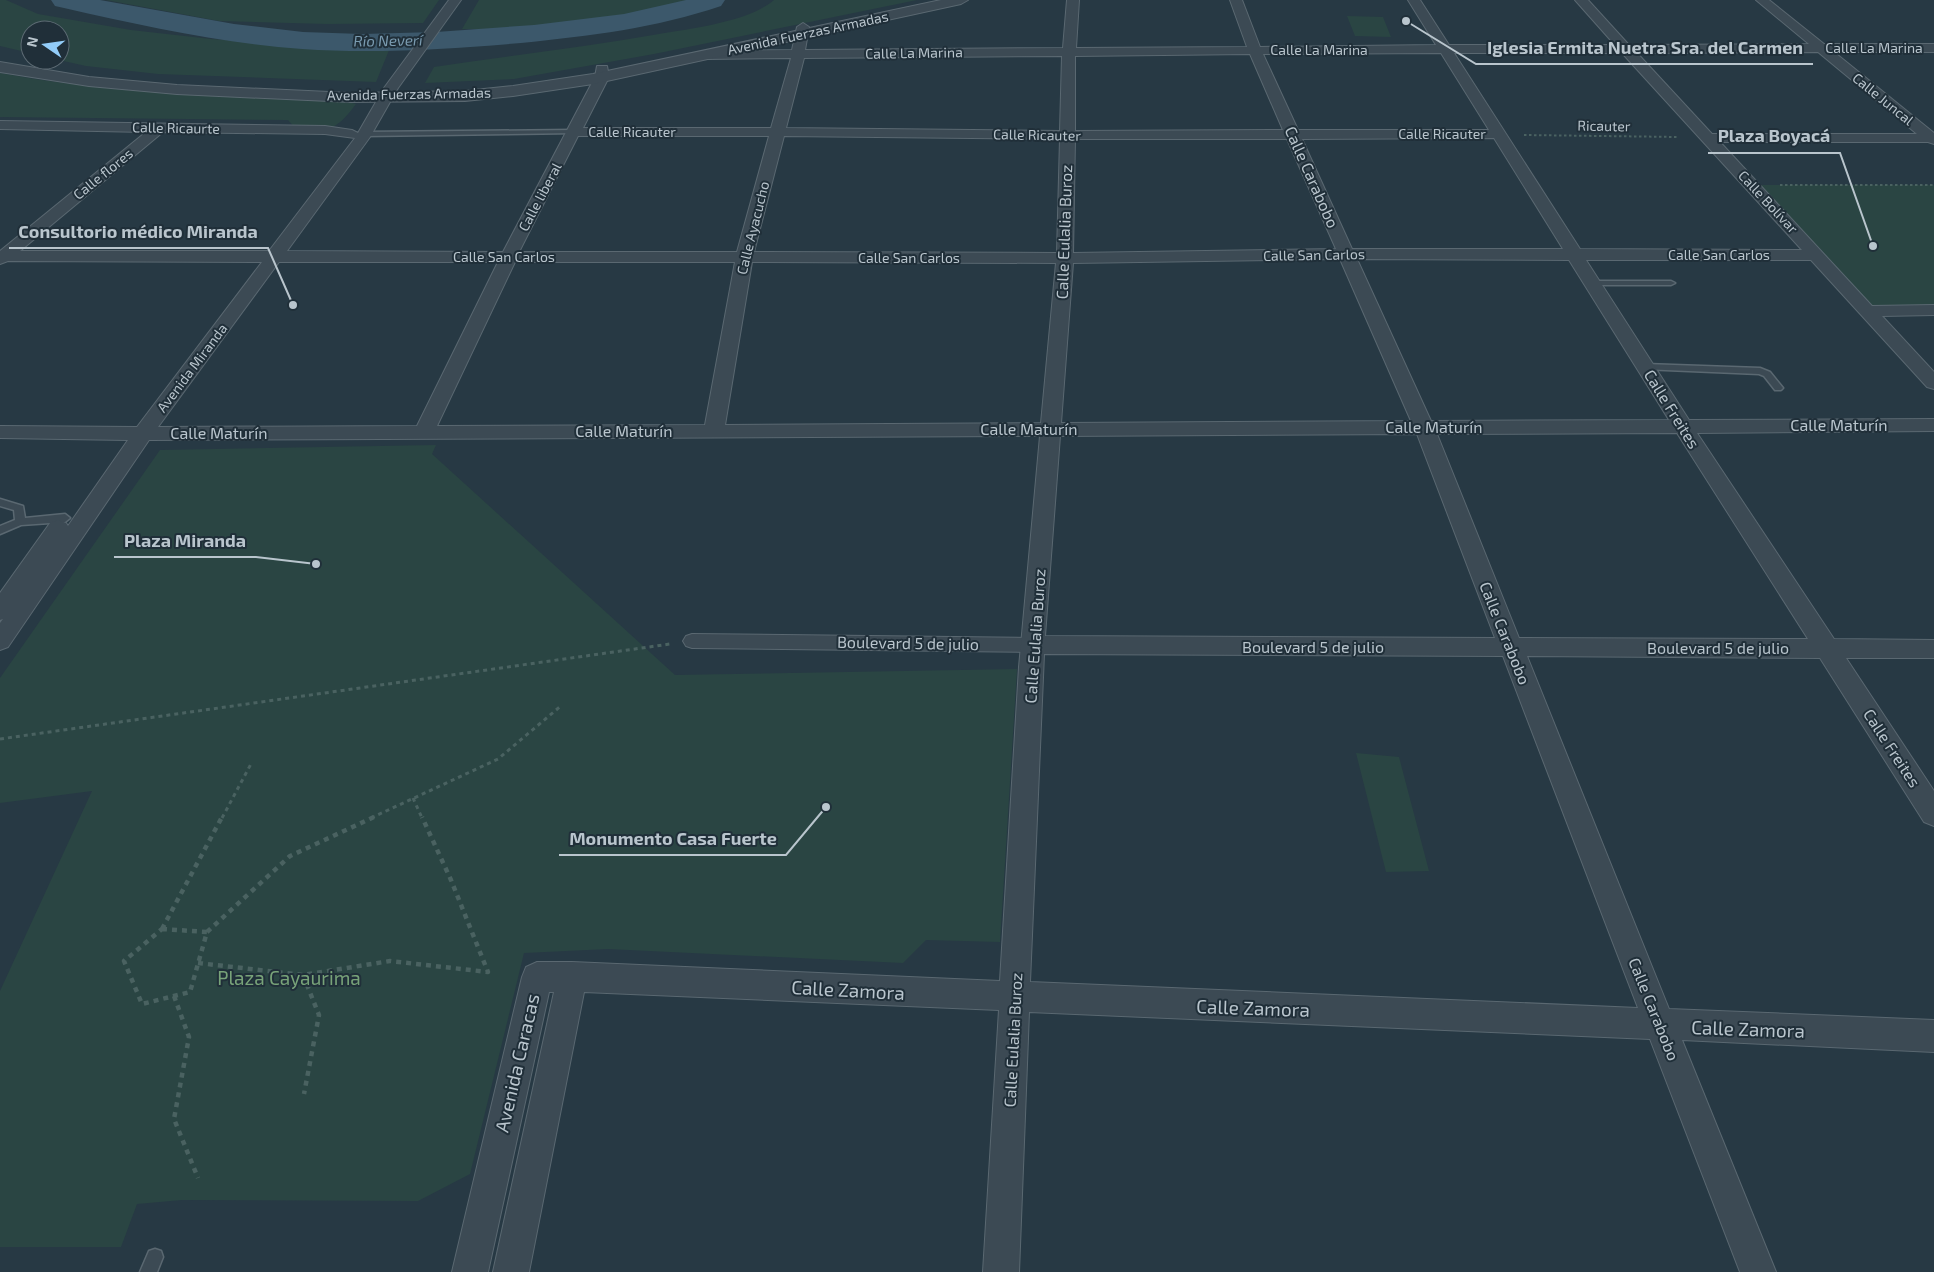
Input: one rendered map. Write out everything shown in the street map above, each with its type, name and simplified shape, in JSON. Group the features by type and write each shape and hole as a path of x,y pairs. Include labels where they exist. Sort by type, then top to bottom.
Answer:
{"street":[{"name":"Avenida Fuerzas Armadas","path":"0,67 80,82 172,90 276,95 388,93 507,85 602,73 705,56 933,0"},
{"name":"Avenida Fuerzas Armadas","path":"602,73 961,0"},
{"name":"Calle Eulalia Buroz","path":"1001,1272 1033,645 1065,258 1069,52 1073,0"},
{"name":"Calle Carabobo","path":"1236,0 1256,51 1424,427 1758,1272"},
{"name":"Calle Freites","path":"1414,0 1682,425 1934,814"},
{"name":"Calle Bolívar","path":"1580,0 1934,383"},
{"name":"Calle Juncal","path":"1762,0 1933,139"},
{"name":"Avenida Miranda","path":"0,611 65,518 134,434 268,256 451,5"},
{"name":"Calle Ayacucho","path":"714,431 744,258 798,55 802,31"},
{"name":"Calle La Marina","path":"705,56 1445,49 1934,48"},
{"name":"Avenida Fuerzas Armadas","path":"0,55 70,70 131,77 388,93"},
{"name":"Calle liberal","path":"424,432 509,256 574,132 602,73"},
{"name":"Calle Ricaurte","path":"0,125 326,130 358,134"},
{"name":"Calle flores","path":"1,256 159,128"},
{"name":"Calle Ricauter","path":"574,132 1067,135 1499,134"},
{"path":"1708,138 1933,139"},
{"name":"Calle San Carlos","path":"1,256 1065,258 1346,254 1817,255"},
{"path":"1868,311 1934,310"},
{"name":"Calle Maturín","path":"0,432 134,434 1934,425"},
{"name":"Avenida Miranda","path":"0,642 134,434"},
{"name":"Boulevard 5 de julio","path":"692,641 1033,645 1934,649"},
{"name":"Avenida Caracas","path":"470,1272 537,977 572,978 511,1272"},
{"name":"Calle Zamora","path":"572,978 1934,1036"}],"lane":[{"name":"Calle Ricaurte","path":"358,134 574,132"},
{"path":"1593,283 1671,283"},
{"path":"1645,367 1760,371 1767,374 1778,388"},
{"path":"0,502 20,508 20,522"},
{"path":"0,530 20,522 65,518"}],"path":[{"name":"Ricauter","path":"1499,134 1708,138"},
{"path":"1752,185 1934,185"},
{"path":"0,739 692,641"},
{"path":"252,762 162,929 124,961 142,1004 190,992 207,932 290,856 498,759 562,704"},
{"path":"198,963 303,975 390,960 488,972 451,880 413,798"},
{"path":"162,929 207,932"},
{"path":"303,975 319,1016 304,1094"},
{"path":"174,996 189,1037 174,1119 198,1178"}],"green space":[{"path":"0,0 6,0 38,14 131,30 211,39 303,45 392,43 376,82 158,74 86,66 70,62 70,20 20,20 20,51 0,46"},
{"path":"106,0 439,0 423,23 327,24 219,21"},
{"path":"479,0 690,0 638,16 578,25 462,29"},
{"path":"774,0 917,0 654,54 514,79 425,83 434,67 603,43 719,23 750,14"},
{"path":"1347,16 1383,17 1391,37 1355,36"},
{"path":"0,73 85,86 128,90 214,96 344,101 356,104 343,120 331,128 317,130 297,130 288,120 0,117"},
{"path":"1755,185 1934,185 1934,307 1869,307"},
{"name":"Plaza Cayaurima","path":"436,445 432,454 675,675 1017,669 1000,942 926,940 903,963 608,949 524,953 470,1174 418,1201 182,1200 137,1204 121,1247 0,1247 0,991 92,791 0,803 0,678 160,450"},
{"path":"1356,753 1399,757 1429,871 1386,872"}],"waterway":[{"name":"Río Neverí","path":"64,0 200,28 268,37 337,42 411,42 461,39 602,26 668,14 712,0"}],"place":[{"name":"Iglesia Ermita Nuetra Sra. del Carmen","path":"1406,21"},
{"name":"Plaza Boyacá","path":"1873,246"},
{"name":"Consultorio médico Miranda","path":"293,305"},
{"name":"Plaza Miranda","path":"316,564"},
{"name":"Monumento Casa Fuerte","path":"826,807"}]}
